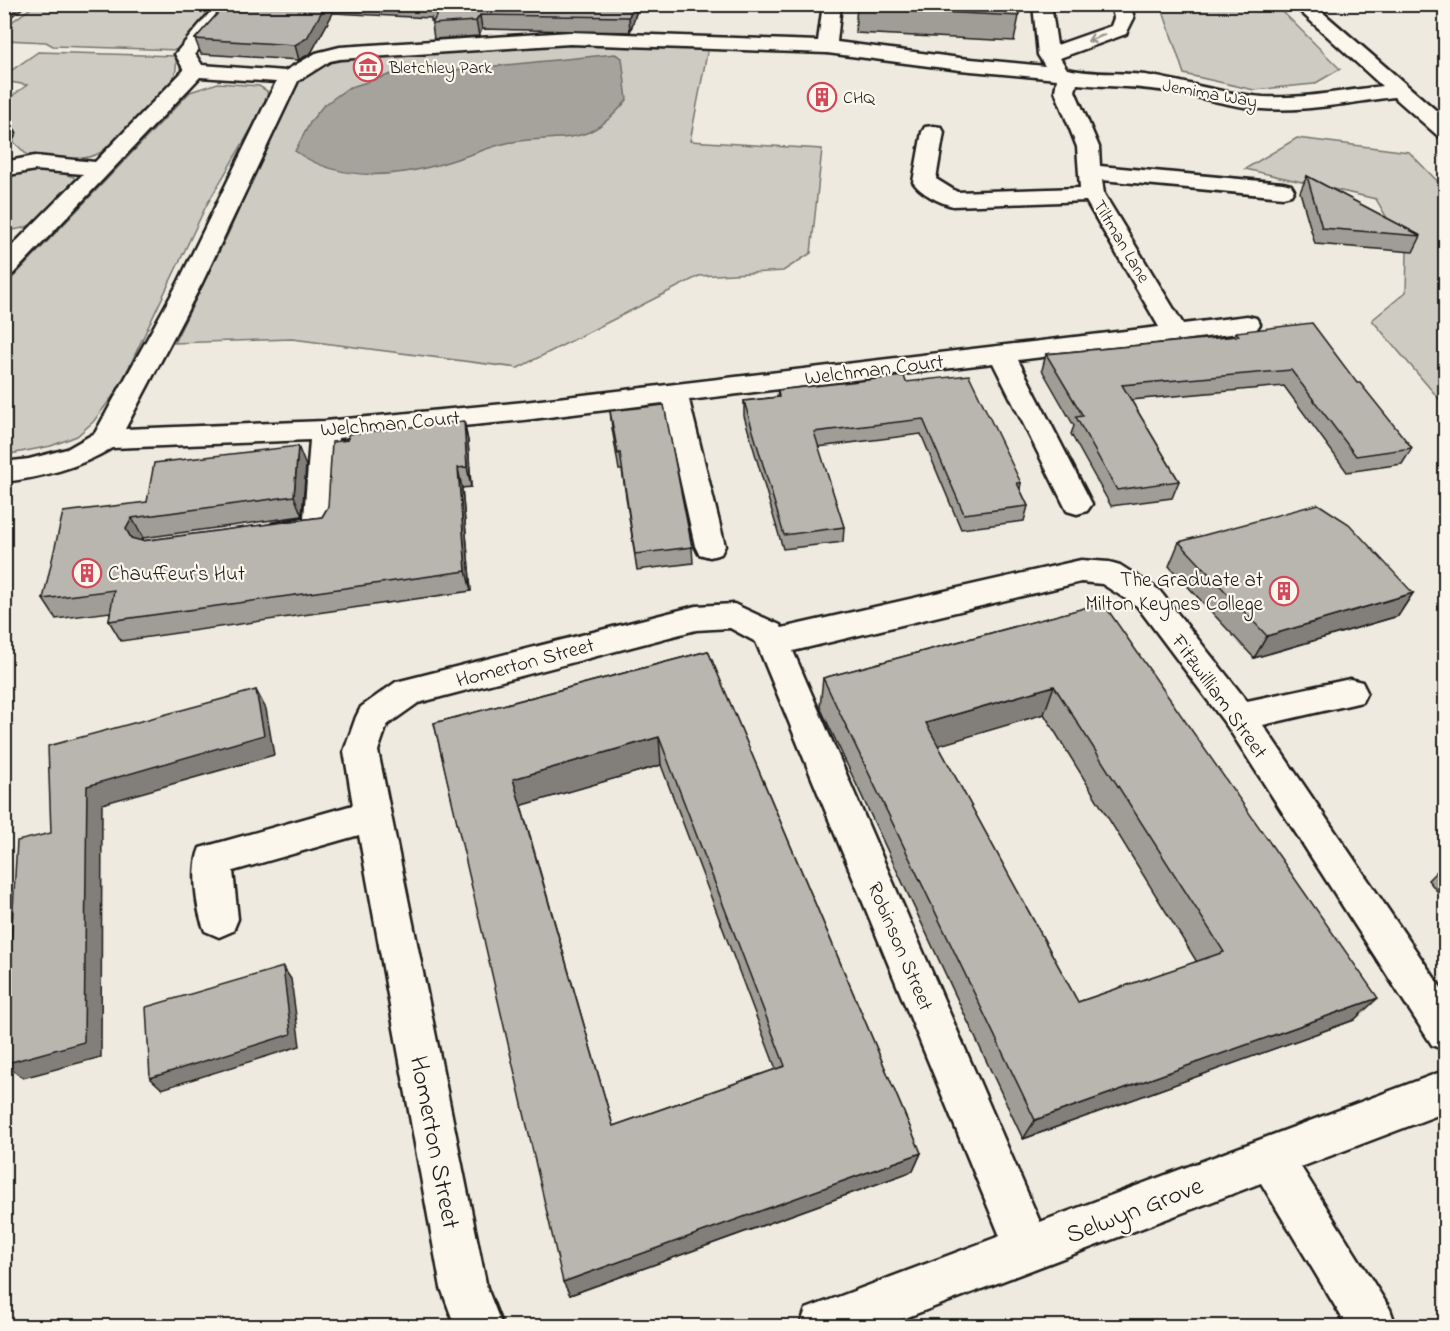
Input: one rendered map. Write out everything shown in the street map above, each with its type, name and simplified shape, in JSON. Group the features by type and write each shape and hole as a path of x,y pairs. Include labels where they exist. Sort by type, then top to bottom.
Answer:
{"street":[{"path":"195,71 185,54 228,4"},
{"path":"826,47 831,4"},
{"path":"1042,4 1048,55 1064,74"},
{"path":"1048,55 1119,30 1124,18 1120,4"},
{"path":"1301,4 1446,131"},
{"name":"Jemima Way","path":"289,77 323,57 340,53 570,38 826,47 960,64 1141,81 1228,99 1264,103 1304,102 1398,90"},
{"path":"4,269 195,71 289,77 190,284 106,439 77,456 29,469 4,472"},
{"name":"Tiltman Lane","path":"1064,74 1065,91 1088,147 1091,183 1176,333"},
{"path":"933,132 924,182 953,199 1091,183 1283,190"},
{"path":"6,166 35,163 99,169"},
{"path":"4,240 30,244"},
{"name":"Welchman Court","path":"106,439 326,430 524,411 1247,324"},
{"path":"1002,354 1077,504"},
{"path":"674,393 710,546"},
{"path":"259,535 318,527 326,430"},
{"name":"Fitzwilliam Street","path":"773,643 1081,571 1109,573 1148,598 1239,716 1446,1031"},
{"name":"Homerton Street","path":"478,1326 464,1288 361,751 373,717 408,692 696,618 734,616 769,634 773,643"},
{"name":"Robinson Street","path":"773,643 1028,1248"},
{"path":"1239,716 1350,692"},
{"path":"219,919 213,860 373,815"},
{"name":"Selwyn Grove","path":"823,1326 1446,1091"},
{"path":"1270,1157 1373,1326"}],"shaded area":[{"path":"35,5 217,5 180,50 53,46 46,42 5,40 9,24"},
{"path":"1161,5 1276,5 1340,69 1314,84 1254,90 1184,74"},
{"path":"572,41 708,48 690,141 822,149 811,253 783,271 699,276 518,368 292,339 174,343 228,234 298,78 335,59"},
{"path":"38,52 176,56 176,70 162,93 139,118 114,142 95,155 70,159 27,155 5,133 4,102 27,85 5,81 5,75"},
{"path":"615,54 622,58 627,100 612,116 585,134 507,143 442,164 399,173 355,173 334,169 314,162 295,151 311,121 323,106 348,88 395,73 456,70"},
{"path":"218,83 259,86 267,91 268,100 206,206 119,388 93,422 77,436 51,446 5,455 4,287 190,92"},
{"path":"1297,138 1409,152 1445,189 1445,406 1372,320 1406,292 1407,253 1376,199 1245,169"},
{"path":"34,169 51,170 74,177 76,183 45,216 36,222 27,227 5,230 4,176"}],"building":[{"path":"226,4 326,4 307,38 295,45 195,39"},
{"path":"430,4 633,4 629,17 480,15 476,21 432,24 441,7 429,6"},
{"path":"857,4 1018,4 1019,16 857,8"},
{"path":"1307,176 1421,236 1322,228"},
{"path":"1312,323 1357,383 1360,383 1412,448 1356,456 1291,370 1122,385 1179,481 1117,490 1076,417 1083,416 1046,354 1239,336 1236,332"},
{"path":"969,375 1021,483 1017,483 1028,506 964,514 923,419 814,432 844,527 784,535 744,401 779,397 778,390 904,376 906,382"},
{"path":"664,405 692,547 635,554 620,453 618,454 610,411"},
{"path":"464,421 467,467 458,468 466,571 109,621 114,590 43,599 63,512 147,502 154,463 298,446 294,496 132,518 126,529 131,538 142,541 322,517 328,507 332,442 348,440 348,434"},
{"name":"The Graduate at Milton Keynes College","path":"1318,504 1349,524 1413,593 1267,636 1179,542"},
{"path":"1103,603 1378,998 1035,1120 823,678","holes":["1054,686 1224,952 1078,1002 926,723"]},
{"path":"708,651 921,1153 563,1282 434,723","holes":["659,737 785,1066 613,1126 513,779"]},
{"path":"256,690 264,735 87,786 84,1042 4,1064 17,841 51,833 48,746"},
{"path":"283,967 291,1034 150,1078 146,1007"}],"place":[{"name":"Bletchley Park","path":"368,67"},
{"name":"CHQ","path":"822,97"},
{"name":"Chauffeur's Hut","path":"87,573"},
{"name":"The Graduate at Milton Keynes College","path":"1284,591"}]}
